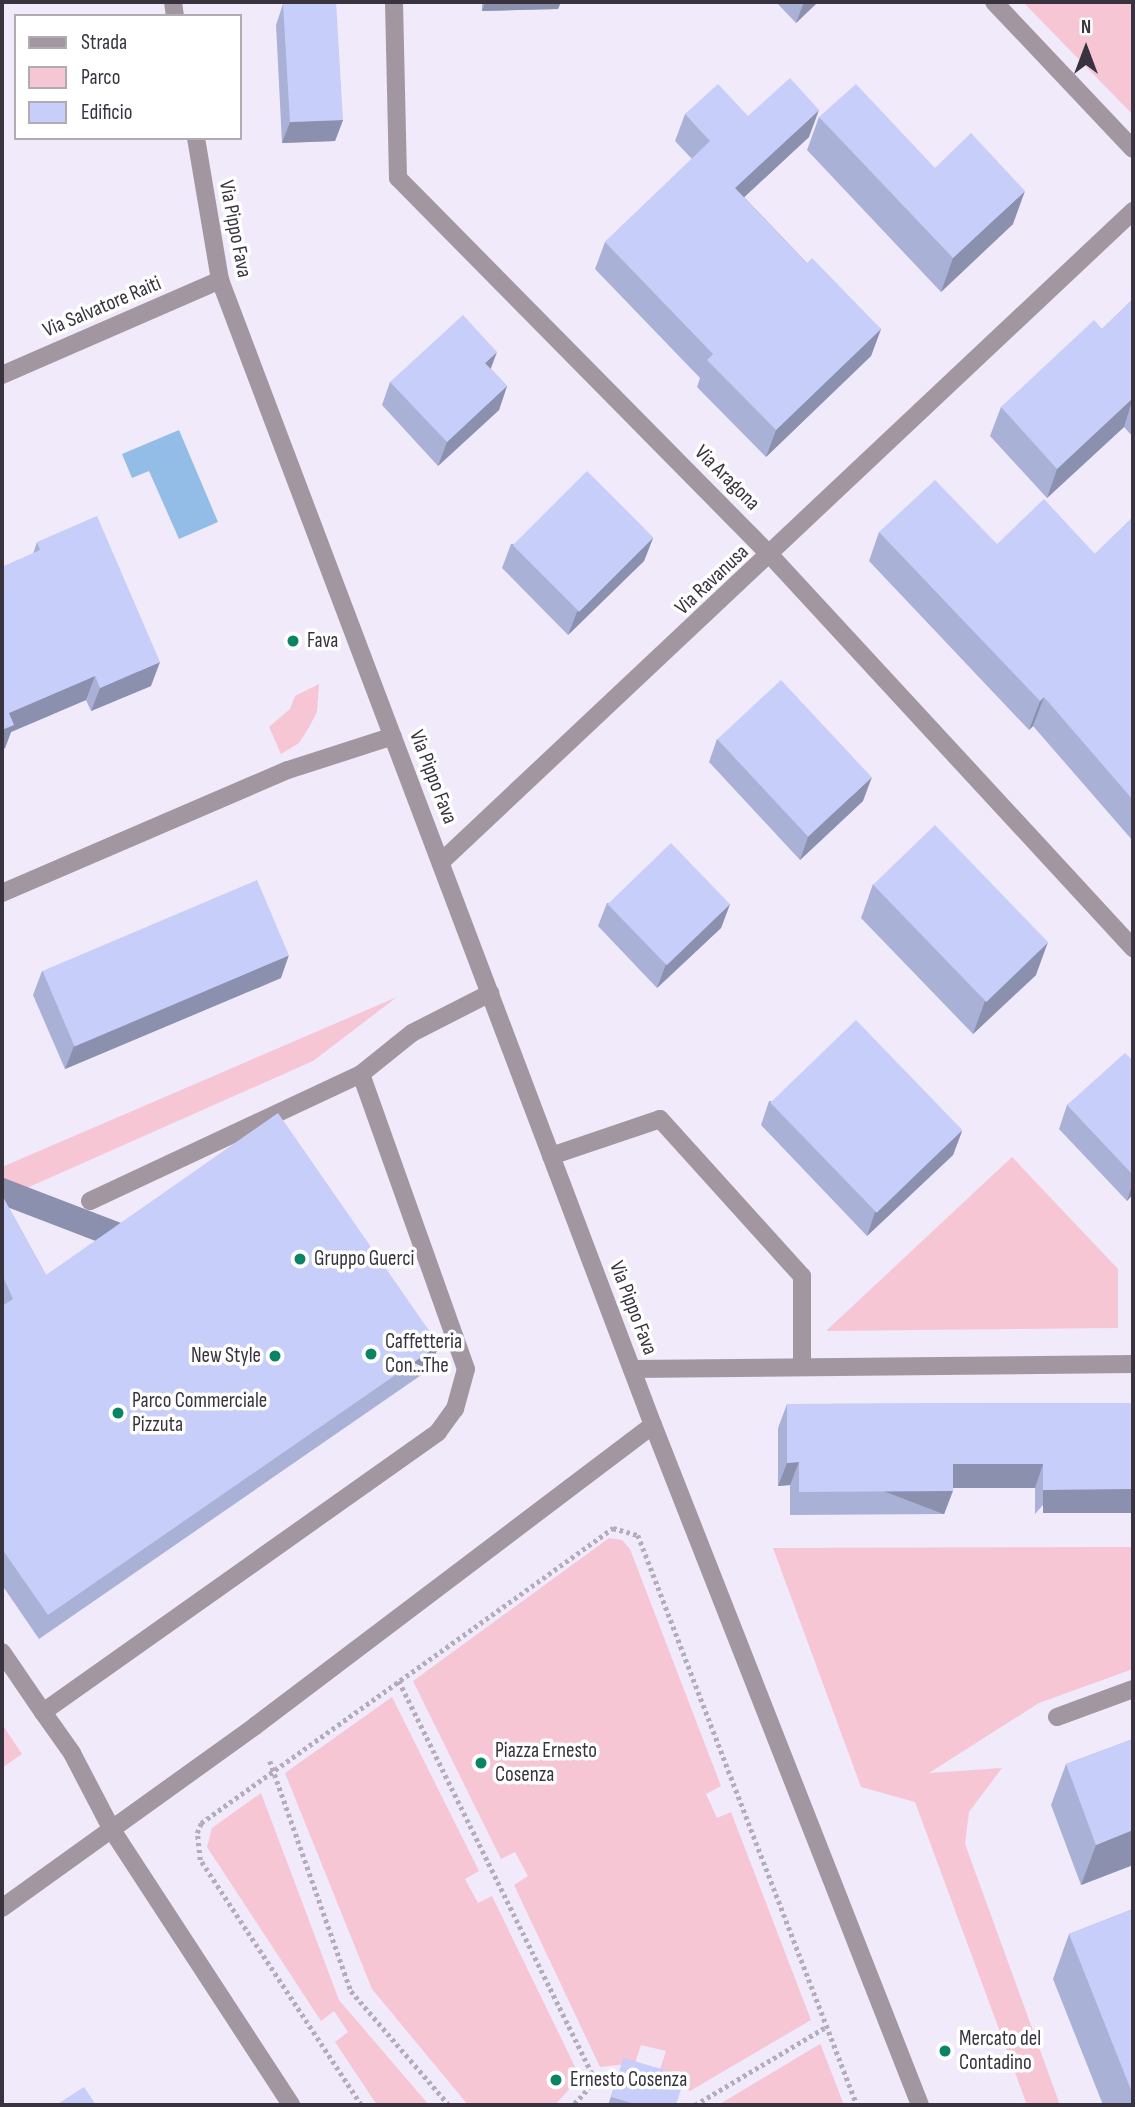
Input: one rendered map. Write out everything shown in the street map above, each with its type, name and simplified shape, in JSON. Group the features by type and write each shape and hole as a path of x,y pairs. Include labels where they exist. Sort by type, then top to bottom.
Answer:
{"street":[{"name":"Via Aragona","path":"394,2 398,178 771,556 1133,948"},
{"path":"995,2 1133,149"},
{"name":"Via Pippo Fava","path":"196,140 220,280 653,1425 920,2105"},
{"name":"Via Ravanusa","path":"441,862 771,556 1133,211"},
{"name":"Via Salvatore Raiti","path":"2,375 220,280"},
{"path":"2,893 288,770 393,736"},
{"path":"90,1202 361,1074 412,1033 490,993"},
{"path":"43,1712 438,1433 455,1409 466,1369 361,1074"},
{"path":"551,1156 660,1119 802,1276 802,1367"},
{"path":"632,1369 1133,1364"},
{"path":"2,1908 112,1830 653,1425"},
{"path":"2,1652 72,1752 112,1830 291,2105"},
{"path":"1057,1717 1133,1689"}],"path":[{"path":"361,2105 200,1860 197,1833 201,1823 603,1532 625,1529 638,1535 857,2105"},
{"path":"399,1681 596,2081 575,2105"},
{"path":"270,1760 351,1992 449,2105"},
{"path":"695,2105 827,2027"}],"green space":[{"path":"1023,2 1133,2 1133,115"},
{"path":"319,684 317,712 308,729 299,743 281,754 269,727 290,709 295,696"},
{"path":"397,997 313,1061 2,1199 2,1167"},
{"path":"1012,1157 1118,1269 1118,1328 826,1331"},
{"path":"609,1538 622,1540 630,1549 721,1786 706,1794 717,1818 731,1812 811,2020 690,2091 660,2069 666,2051 641,2045 635,2063 600,2067 514,1885 528,1876 515,1852 501,1859 413,1681"},
{"path":"1133,1547 1133,1669 1039,1703 929,1773 1002,1768 969,1812 965,1844 1060,2105 1027,2105 915,1802 861,1787 773,1548"},
{"path":"392,1697 479,1871 465,1879 478,1903 492,1896 580,2077 555,2105 468,2105 372,1989 285,1773"},
{"path":"2,1724 22,1754 2,1768"},
{"path":"261,1793 339,2000 429,2105 377,2105 335,2042 348,2032 334,2011 321,2021 207,1847 212,1828"},
{"path":"820,2044 844,2105 718,2105"}],"water":[{"path":"179,430 218,522 179,539 149,471 132,478 122,454"}],"building":[{"path":"336,2 343,120 290,122 283,4"},
{"path":"790,78 819,110 735,188 807,263 812,258 881,329 776,430 707,360 713,354 605,242 710,141 685,114 718,84 748,116"},
{"path":"856,84 935,168 971,133 1025,191 953,258 819,117"},
{"path":"1133,299 1133,398 1057,469 1001,407 1094,320 1102,329"},
{"path":"463,315 497,352 485,363 507,386 447,442 390,382"},
{"path":"587,471 653,537 579,612 513,545"},
{"path":"935,480 997,544 1044,499 1095,554 1133,517 1133,800 1044,697 1040,701 879,532"},
{"path":"97,516 160,662 100,688 95,676 9,713 14,725 2,730 2,567 40,550 37,542"},
{"path":"781,680 872,777 808,837 717,739"},
{"path":"935,825 1048,942 986,1002 873,885"},
{"path":"671,843 730,904 667,965 608,904"},
{"path":"257,880 289,955 75,1047 43,971"},
{"path":"856,1020 962,1130 877,1213 770,1103"},
{"path":"1125,1053 1133,1061 1133,1175 1067,1105"},
{"path":"278,1113 439,1345 48,1615 2,1549 2,1306 13,1299 2,1274 2,1195 46,1275"},
{"path":"1133,1403 1133,1489 1043,1490 1043,1464 953,1464 953,1491 799,1492 799,1462 787,1463 787,1404"},
{"path":"1133,1739 1133,1830 1096,1845 1066,1764"},
{"path":"1133,1909 1133,2095 1069,1934"},
{"path":"624,2058 685,2076 676,2105 638,2105 611,2097"},
{"path":"84,2087 96,2105 56,2105"}],"place":[{"name":"Fava","path":"293,641"},
{"name":"Gruppo Guerci","path":"300,1259"},
{"name":"Caffetteria Con...The","path":"371,1354"},
{"name":"New Style","path":"275,1356"},
{"name":"Parco Commerciale Pizzuta","path":"118,1413"},
{"name":"Piazza Ernesto Cosenza","path":"481,1763"},
{"name":"Mercato del Contadino","path":"945,2051"},
{"name":"Ernesto Cosenza","path":"556,2080"}]}
